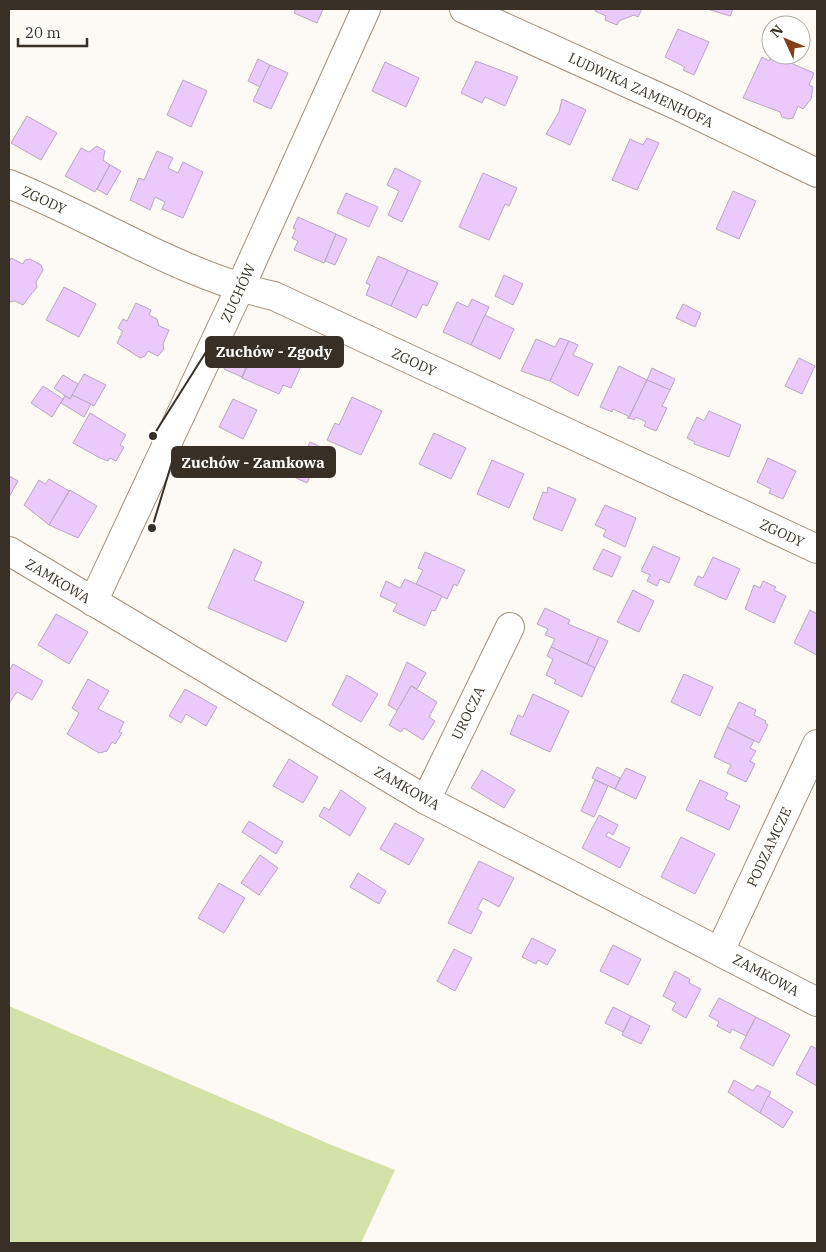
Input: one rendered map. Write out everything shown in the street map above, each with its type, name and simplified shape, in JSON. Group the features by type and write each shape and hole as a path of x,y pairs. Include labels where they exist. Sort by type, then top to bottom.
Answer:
{"street":[{"name":"ZUCHÓW","path":"93,602 240,288 366,9"},
{"name":"LUDWIKA ZAMENHOFA","path":"464,9 676,105 817,173"},
{"name":"ZGODY","path":"9,184 196,272 240,288 274,296 817,550"},
{"name":"ZAMKOWA","path":"9,551 426,800 817,1002"},
{"name":"UROCZA","path":"426,800 510,627"},
{"name":"PODZAMCZE","path":"720,951 817,744"}],"green space":[{"path":"9,1006 334,1146 395,1170 361,1243 9,1243"}],"building":[{"path":"296,9 323,9 317,23 294,13"},
{"path":"596,9 642,9 638,17 634,15 619,21 617,25 605,20 606,16 595,11"},
{"path":"707,9 733,9 730,16"},
{"path":"678,29 709,42 694,75 683,70 685,67 665,57"},
{"path":"258,59 270,65 260,87 248,81"},
{"path":"761,59 761,65 795,65 814,73 809,85 813,87 811,99 803,109 798,106 793,118 782,117 780,112 743,98"},
{"path":"476,61 518,77 505,106 485,97 482,103 461,93"},
{"path":"385,62 419,78 406,107 372,91"},
{"path":"270,65 288,73 271,109 253,101"},
{"path":"183,80 207,91 191,127 167,115"},
{"path":"562,99 586,110 570,145 546,134 559,112"},
{"path":"27,116 57,133 41,160 11,143"},
{"path":"647,138 659,143 637,190 612,180 630,139 643,145"},
{"path":"97,146 105,151 103,160 110,165 95,192 65,176 81,148 89,152"},
{"path":"157,151 173,158 168,168 178,173 183,162 203,172 183,218 162,209 165,202 155,197 150,210 130,200 139,178 144,180"},
{"path":"110,165 121,171 107,195 97,189"},
{"path":"395,168 421,181 402,222 388,215 399,191 387,185"},
{"path":"483,173 517,188 509,206 505,204 489,240 459,227"},
{"path":"733,191 756,201 739,239 716,229"},
{"path":"346,193 378,207 369,227 337,213"},
{"path":"298,217 336,234 324,263 294,250 298,241 292,238 296,229 293,228"},
{"path":"336,234 347,239 335,265 325,261"},
{"path":"378,256 408,270 391,306 366,295 370,285 366,283"},
{"path":"11,258 23,264 25,260 30,259 41,265 43,270 36,282 37,287 23,305 15,301 9,302 9,262"},
{"path":"408,270 438,283 427,306 423,304 416,318 391,306"},
{"path":"504,275 523,284 513,305 495,296"},
{"path":"64,287 96,304 79,337 46,320"},
{"path":"472,299 489,307 471,345 443,332 457,302 468,307"},
{"path":"136,303 151,310 149,315 157,319 159,326 169,330 163,344 164,349 158,356 148,351 145,356 140,358 117,343 123,331 118,328 123,319 127,321"},
{"path":"683,304 701,313 695,327 676,318"},
{"path":"485,315 514,329 500,359 471,345"},
{"path":"560,338 569,341 550,381 521,371 536,339 555,347"},
{"path":"569,341 578,345 573,355 593,364 578,396 550,381"},
{"path":"256,347 301,366 291,388 283,385 279,394 242,378"},
{"path":"231,353 249,361 242,377 224,369"},
{"path":"799,358 815,366 802,394 785,386"},
{"path":"619,366 647,380 628,419 628,416 613,409 612,412 600,407"},
{"path":"652,368 675,379 670,390 647,380"},
{"path":"84,374 106,385 94,406 72,395"},
{"path":"63,375 78,384 70,399 54,388"},
{"path":"647,380 670,390 662,406 667,408 656,431 644,426 646,422 636,417 634,420 629,418"},
{"path":"43,386 63,399 52,417 31,403"},
{"path":"72,395 91,404 84,417 61,403 65,396 70,399"},
{"path":"352,397 382,411 361,455 327,440 335,423 339,425"},
{"path":"233,399 257,410 243,439 219,427"},
{"path":"709,411 741,425 729,457 694,444 695,442 687,438 697,417 704,421"},
{"path":"90,413 126,435 120,445 124,447 116,461 110,458 108,461 100,458 73,443"},
{"path":"434,433 466,448 451,479 419,464"},
{"path":"310,442 323,448 307,483 294,477"},
{"path":"768,458 796,471 783,499 769,493 771,489 757,482"},
{"path":"492,460 524,474 509,508 477,494"},
{"path":"9,476 18,481 9,497"},
{"path":"49,479 69,491 49,525 24,505 39,480 45,484"},
{"path":"548,487 576,499 562,531 533,519 543,492 547,493"},
{"path":"70,490 97,506 78,538 49,525"},
{"path":"605,505 636,518 625,547 603,536 606,530 595,525"},
{"path":"653,546 680,558 669,583 660,579 657,586 647,581 650,575 641,571"},
{"path":"234,549 262,562 254,580 304,602 286,642 208,608"},
{"path":"603,549 621,557 612,577 593,569"},
{"path":"425,552 465,570 457,586 454,584 447,599 416,584 423,570 418,568"},
{"path":"713,557 740,569 726,600 694,585 698,576 703,578"},
{"path":"405,579 442,596 435,611 432,610 425,626 393,611 397,604 380,596 386,581 400,588"},
{"path":"763,581 776,587 774,590 786,596 774,623 745,609 754,585 760,588"},
{"path":"633,590 654,601 639,632 617,622"},
{"path":"545,608 570,620 568,624 599,637 587,664 551,647 555,639 545,635 548,629 537,624"},
{"path":"810,610 817,614 817,655 794,643"},
{"path":"56,614 88,632 69,664 38,645"},
{"path":"599,637 608,641 595,668 587,664"},
{"path":"551,647 595,668 582,697 554,683 556,680 546,675 553,659 547,656"},
{"path":"407,662 426,673 417,689 411,686 398,711 388,705"},
{"path":"13,664 43,681 32,700 17,692 9,703 9,671"},
{"path":"684,674 713,687 700,716 671,702"},
{"path":"347,675 378,694 361,722 332,705"},
{"path":"88,679 109,691 98,709 124,722 119,732 122,733 115,744 112,742 107,751 99,753 67,734 79,713 72,708"},
{"path":"411,686 437,702 429,717 435,721 423,740 404,728 401,732 389,725"},
{"path":"185,689 217,707 206,726 186,714 181,723 169,716"},
{"path":"533,694 569,711 550,752 510,734 518,715 523,717"},
{"path":"739,702 756,710 754,715 766,721 765,723 768,725 759,743 727,727"},
{"path":"727,727 754,741 750,748 756,751 750,761 755,764 746,782 727,773 731,765 714,757"},
{"path":"289,759 318,777 303,803 273,786"},
{"path":"597,767 620,778 615,789 592,778"},
{"path":"626,768 646,777 636,799 615,789"},
{"path":"482,770 515,790 504,808 471,788"},
{"path":"595,780 608,786 594,817 581,811"},
{"path":"700,780 728,793 725,799 740,806 729,830 686,810"},
{"path":"341,790 366,808 350,836 319,816 324,807 329,810"},
{"path":"599,815 618,825 613,835 608,832 606,836 630,848 620,868 582,848"},
{"path":"249,821 283,842 276,854 242,832"},
{"path":"395,823 424,839 409,865 380,849"},
{"path":"681,837 715,854 695,894 661,877"},
{"path":"260,855 278,868 259,895 241,883"},
{"path":"479,861 514,878 499,907 483,898 477,909 482,912 471,934 448,923"},
{"path":"358,873 386,891 379,904 350,887"},
{"path":"219,883 245,898 224,933 198,918"},
{"path":"532,938 556,950 547,965 538,960 536,964 522,957"},
{"path":"613,945 641,959 628,985 600,971"},
{"path":"454,949 472,958 455,991 437,981"},
{"path":"675,971 690,979 689,983 701,989 686,1018 672,1010 676,1003 663,996"},
{"path":"719,998 756,1017 746,1036 732,1029 730,1033 717,1026 719,1022 709,1016"},
{"path":"613,1007 631,1016 623,1032 605,1023"},
{"path":"631,1016 650,1026 641,1044 622,1035"},
{"path":"756,1017 790,1035 773,1066 740,1048"},
{"path":"811,1046 817,1049 817,1086 796,1074"},
{"path":"734,1080 753,1091 757,1085 771,1092 760,1113 728,1092"},
{"path":"768,1096 793,1112 783,1128 760,1113"}],"place":[{"name":"Zuchów - Zgody","path":"153,436"},
{"name":"Zuchów - Zamkowa","path":"152,528"}]}
